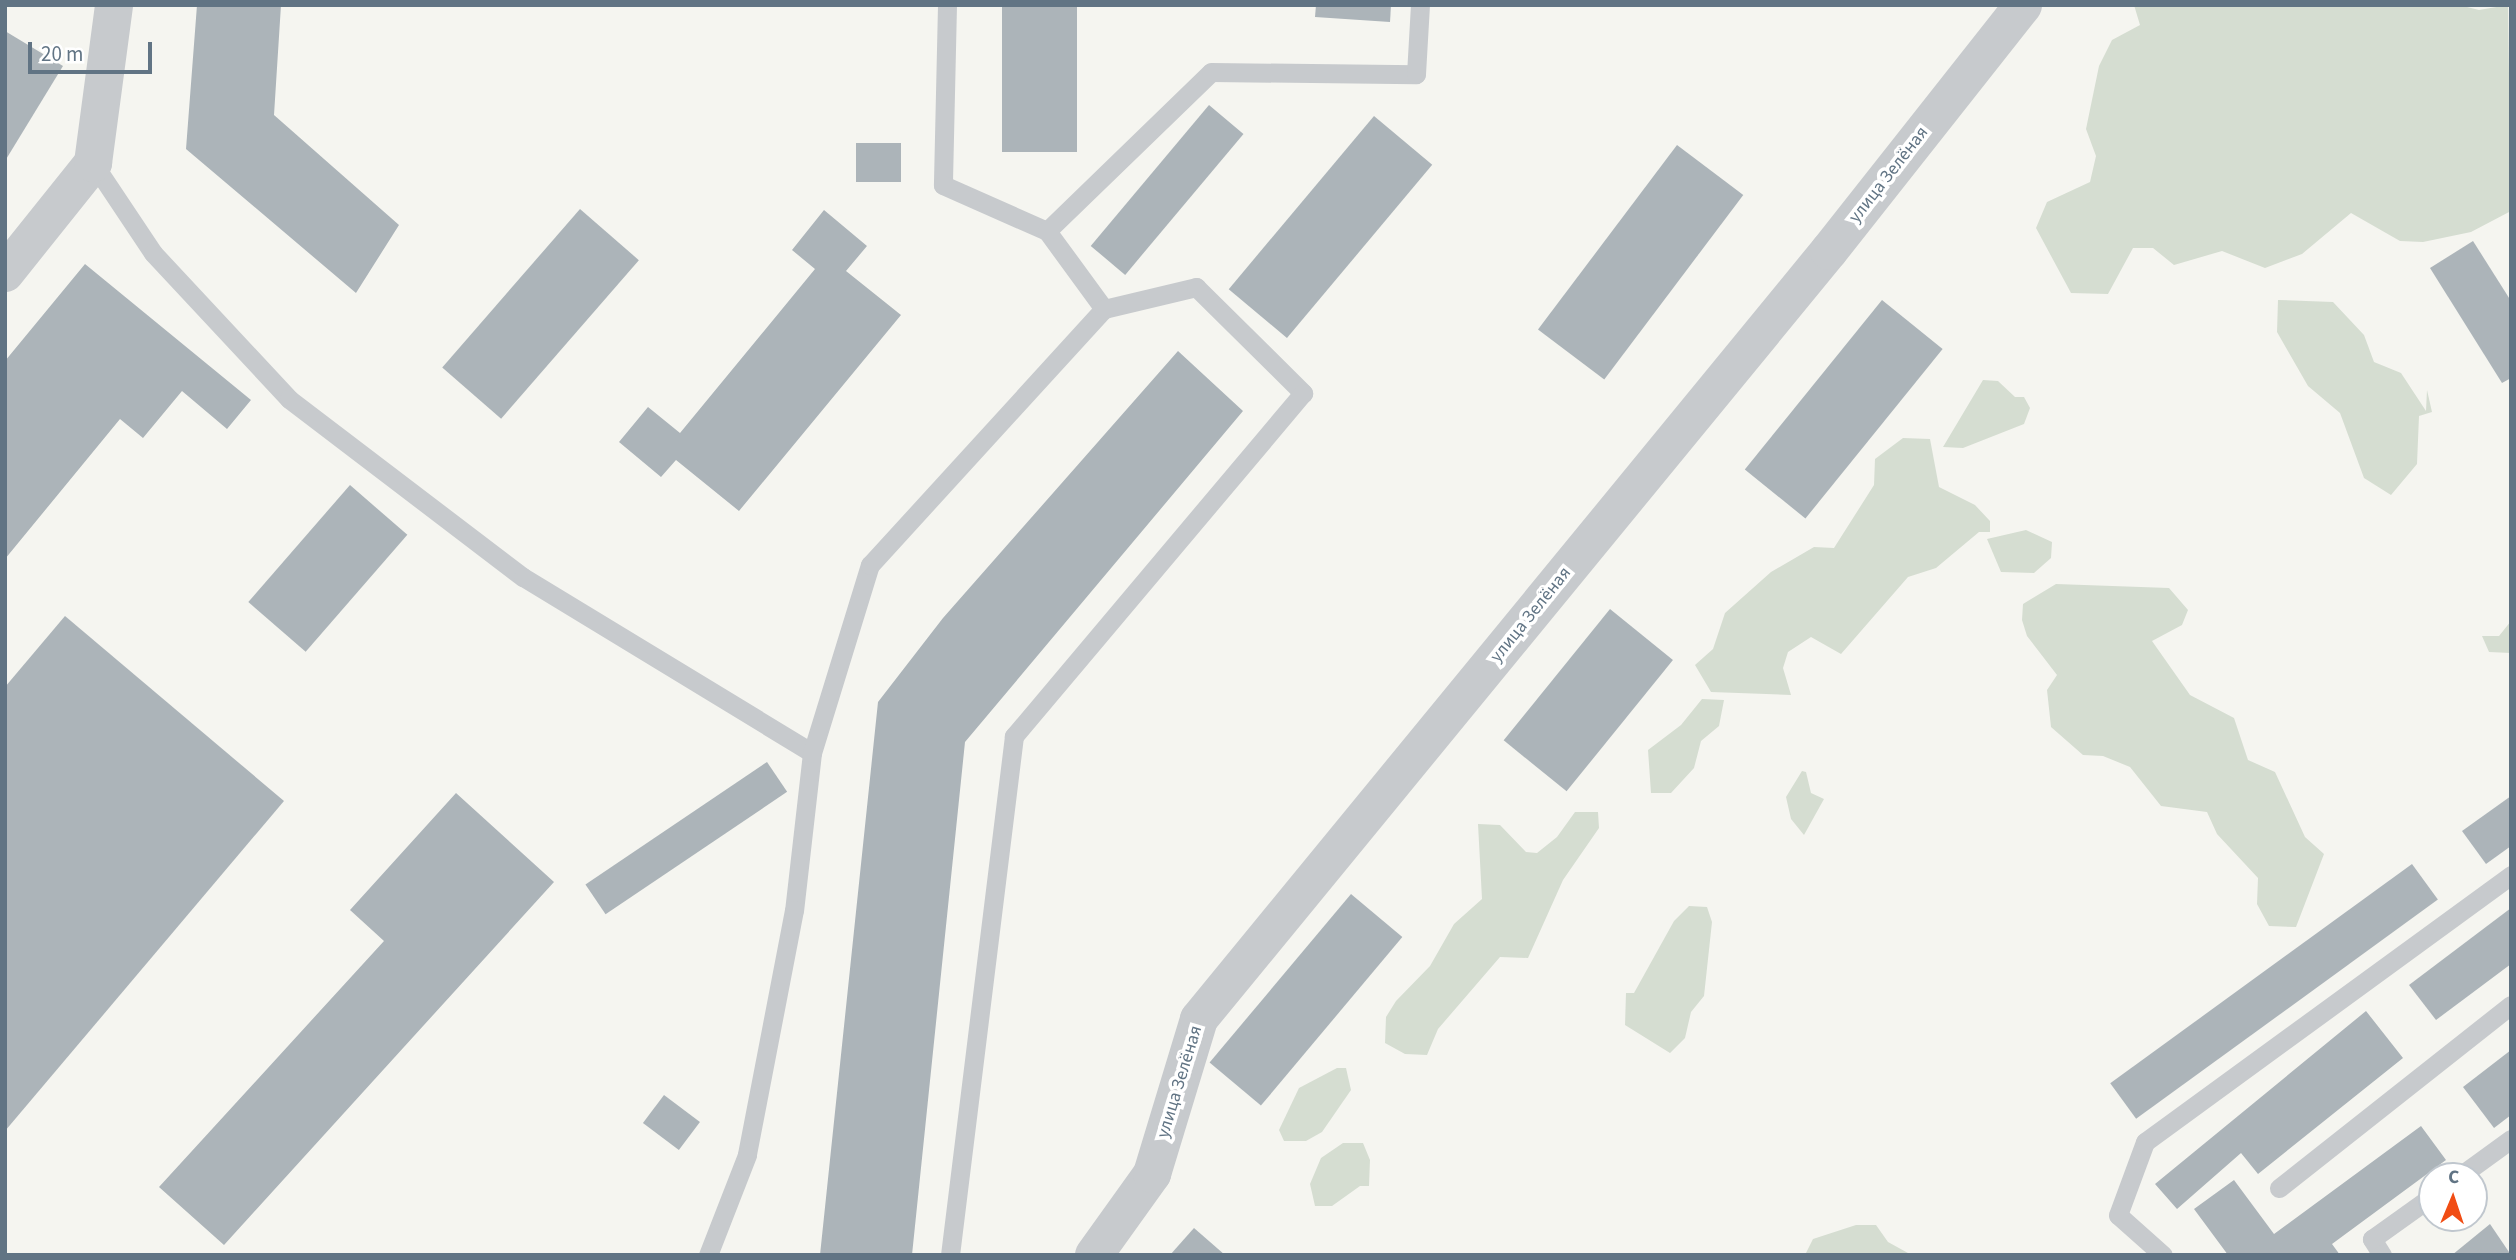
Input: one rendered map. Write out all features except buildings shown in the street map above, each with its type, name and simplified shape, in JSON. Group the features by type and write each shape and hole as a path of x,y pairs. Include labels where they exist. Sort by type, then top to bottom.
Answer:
{"street":[{"path":"5,273 93,163 114,5"},
{"name":"улица Зелёная","path":"1094,1255 1152,1174 1199,1020 1829,251 2023,5"}],"lane":[{"path":"947,5 943,185 1047,231 1104,309"},
{"path":"1047,231 1211,72 1416,75 1420,5"},
{"path":"93,163 153,253 289,399 523,577 812,753"},
{"path":"708,1255 747,1155 794,910 812,753 870,565 1104,309 1196,287 1303,393 1014,736 950,1255"},
{"path":"2163,1255 2118,1215 2145,1142 2511,875"},
{"path":"2279,1188 2511,1005"},
{"path":"2479,1162 2511,1139"},
{"path":"2382,1255 2372,1239 2418,1206"}],"shaded area":[{"path":"2134,5 2459,5 2479,10 2508,5 2511,211 2471,232 2423,242 2400,241 2351,213 2302,254 2265,268 2222,251 2174,265 2153,248 2133,248 2108,294 2071,293 2036,228 2047,202 2090,182 2096,156 2086,129 2099,66 2112,40 2140,25"},
{"path":"2278,300 2333,302 2364,335 2374,362 2401,373 2426,411 2427,390 2432,412 2419,416 2417,464 2391,495 2364,478 2340,413 2308,386 2277,332"},
{"path":"1983,380 1998,381 2015,397 2024,397 2030,408 2024,424 1963,448 1943,447"},
{"path":"1903,438 1930,439 1939,487 1975,505 1990,521 1990,532 1979,532 1936,568 1908,577 1841,654 1811,637 1788,652 1783,668 1791,695 1711,692 1695,665 1713,649 1725,613 1771,572 1814,547 1834,548 1874,485 1875,459"},
{"path":"2026,530 2052,542 2051,558 2034,573 2001,572 1987,539"},
{"path":"2056,584 2169,588 2188,610 2182,625 2152,641 2190,695 2234,718 2248,760 2275,772 2305,837 2324,854 2296,927 2269,926 2257,904 2258,878 2217,834 2207,812 2161,806 2130,767 2103,756 2083,755 2051,727 2047,690 2057,675 2027,636 2022,620 2023,604"},
{"path":"2511,621 2511,653 2489,652 2482,636 2499,636"},
{"path":"1702,699 1724,700 1719,726 1701,741 1694,768 1671,793 1651,793 1648,750 1681,725"},
{"path":"1802,771 1806,772 1811,793 1824,799 1804,835 1791,819 1786,797"},
{"path":"1575,812 1598,812 1599,828 1563,880 1528,958 1500,957 1438,1029 1427,1055 1405,1054 1385,1043 1386,1017 1396,1001 1430,966 1454,924 1482,899 1478,824 1500,825 1526,852 1537,853 1557,837"},
{"path":"1689,906 1707,907 1712,922 1704,996 1691,1012 1685,1038 1670,1053 1625,1025 1626,993 1634,993 1674,921"},
{"path":"1337,1068 1346,1068 1351,1090 1322,1132 1306,1141 1284,1141 1279,1130 1299,1088"},
{"path":"1343,1143 1363,1143 1370,1160 1369,1186 1360,1186 1332,1206 1315,1206 1310,1184 1321,1158"},
{"path":"1856,1225 1876,1225 1888,1242 1908,1253 1930,1255 1805,1255 1813,1239"}]}
